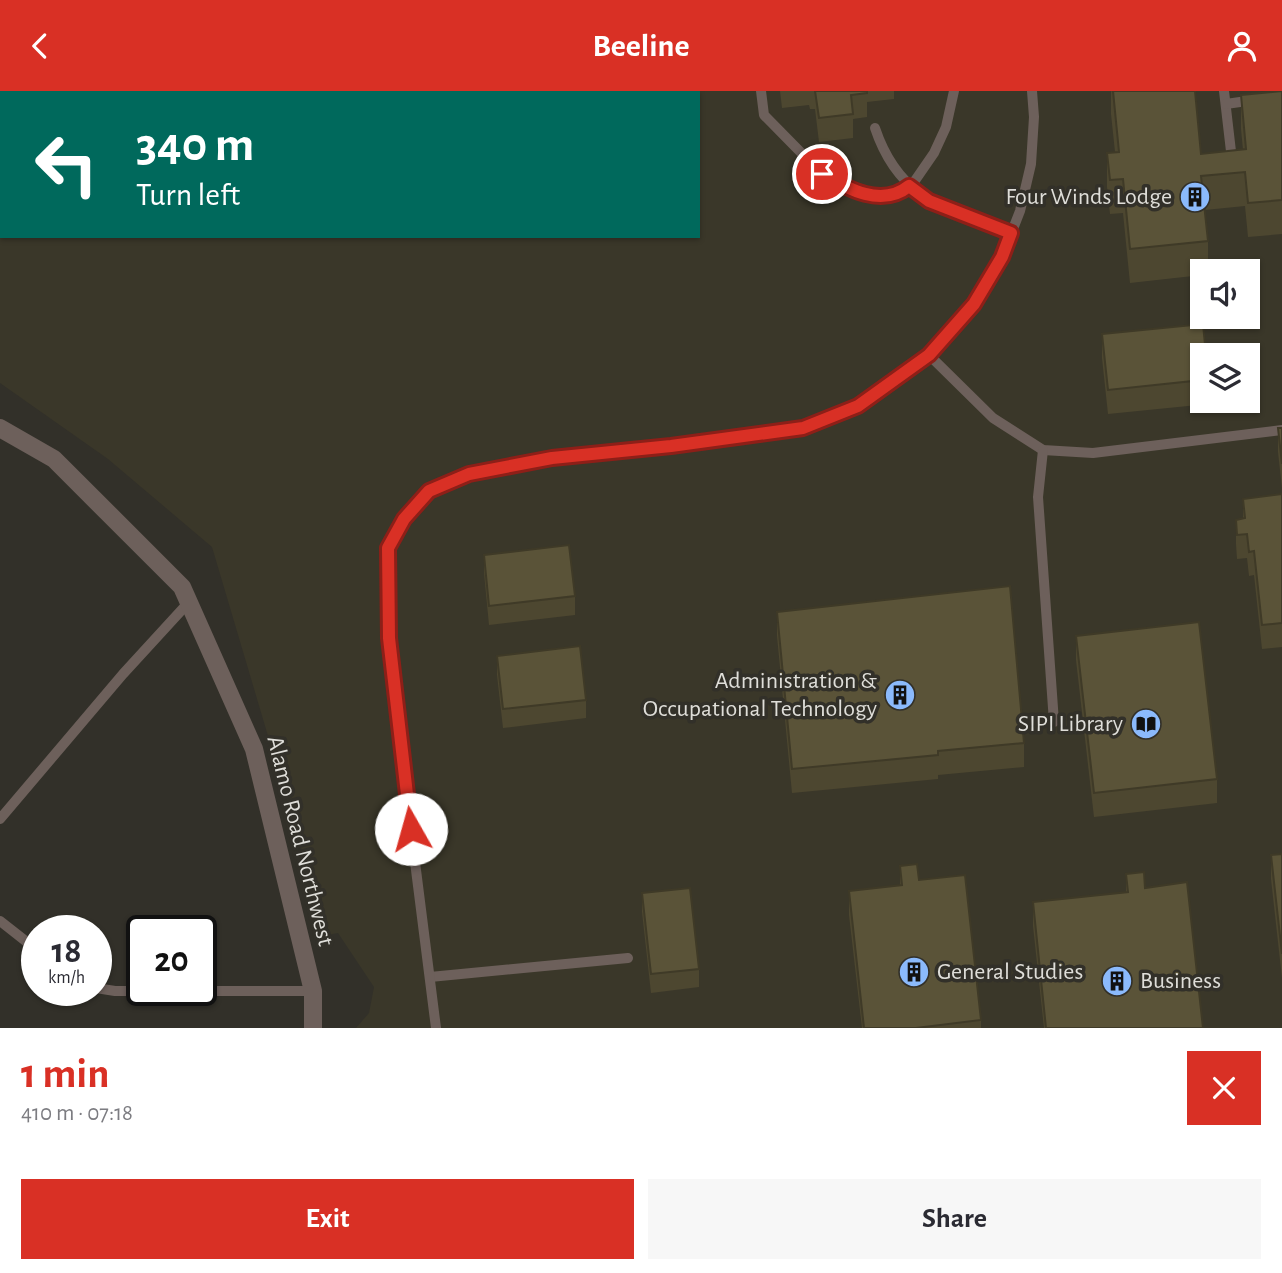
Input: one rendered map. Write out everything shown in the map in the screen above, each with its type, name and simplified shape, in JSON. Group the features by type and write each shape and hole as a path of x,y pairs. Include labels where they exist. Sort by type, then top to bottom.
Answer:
{"street":[{"name":"Alamo Road Northwest","path":"0,428 54,459 182,587 254,749 313,991 313,1028"}],"lane":[{"path":"761,91 764,115 822,174 850,190 874,196 898,195 914,182 934,153 946,127 954,91"},
{"path":"436,1028 389,638 388,548 404,519 429,491 469,474 552,458 671,446 803,428 858,406 929,355 974,304 1002,257 1020,211 1031,164 1034,117 1032,91"},
{"path":"1224,91 1232,160"},
{"path":"1226,104 1260,99"},
{"path":"875,128 894,169 909,186 929,201 1011,233"},
{"path":"929,355 993,418 1043,450 1093,453 1282,430"},
{"path":"1043,450 1038,498 1054,722"},
{"path":"0,819 188,602"},
{"path":"0,921 21,937"},
{"path":"429,977 628,958"},
{"path":"112,991 313,991"}],"shaded area":[{"path":"700,91 1282,91 1282,1028 356,1028 369,1013 374,987 338,933 327,935 212,547 108,459 0,383 0,238 700,238"}],"building":[{"path":"815,91 867,93 851,95 853,114 819,118"},
{"name":"Four Winds Lodge","path":"1113,91 1195,91 1201,154 1246,149 1241,95 1282,91 1282,200 1248,203 1245,172 1201,176 1208,241 1130,249 1123,179 1110,180 1107,153 1119,152"},
{"path":"1190,325 1190,329 1203,329 1205,343 1190,343 1190,381 1108,390 1102,334"},
{"path":"1278,428 1282,428 1282,464"},
{"path":"1282,494 1282,623 1262,625 1254,551 1249,552 1247,534 1237,535 1236,520 1245,518 1243,499"},
{"path":"569,545 575,596 489,606 484,555"},
{"name":"Administration & Occupational Technology","path":"1010,586 1024,743 938,751 938,755 792,769 777,612"},
{"name":"SIPI Library","path":"1199,622 1217,779 1094,793 1076,636"},
{"path":"580,646 586,700 503,709 497,656"},
{"path":"1282,854 1282,954 1271,855"},
{"name":"General Studies","path":"917,864 919,880 965,875 981,1020 916,1028 864,1028 849,891 902,885 900,866"},
{"name":"Business","path":"1144,872 1145,888 1187,882 1203,1028 1046,1028 1033,902 1128,892 1126,874"},
{"path":"690,888 699,969 651,974 642,893"}],"place":[{"name":"Four Winds Lodge","path":"1195,197"},
{"name":"Administration & Occupational Technology","path":"900,695"},
{"name":"SIPI Library","path":"1146,724"},
{"name":"General Studies","path":"914,972"},
{"name":"Business","path":"1117,981"}],"route":[{"path":"411,829 389,638 388,548 404,519 429,491 469,474 552,458 671,446 803,428 858,406 929,355 974,304 1002,257 1011,233 929,201 909,186 898,195 874,196 850,190 822,174"}]}
